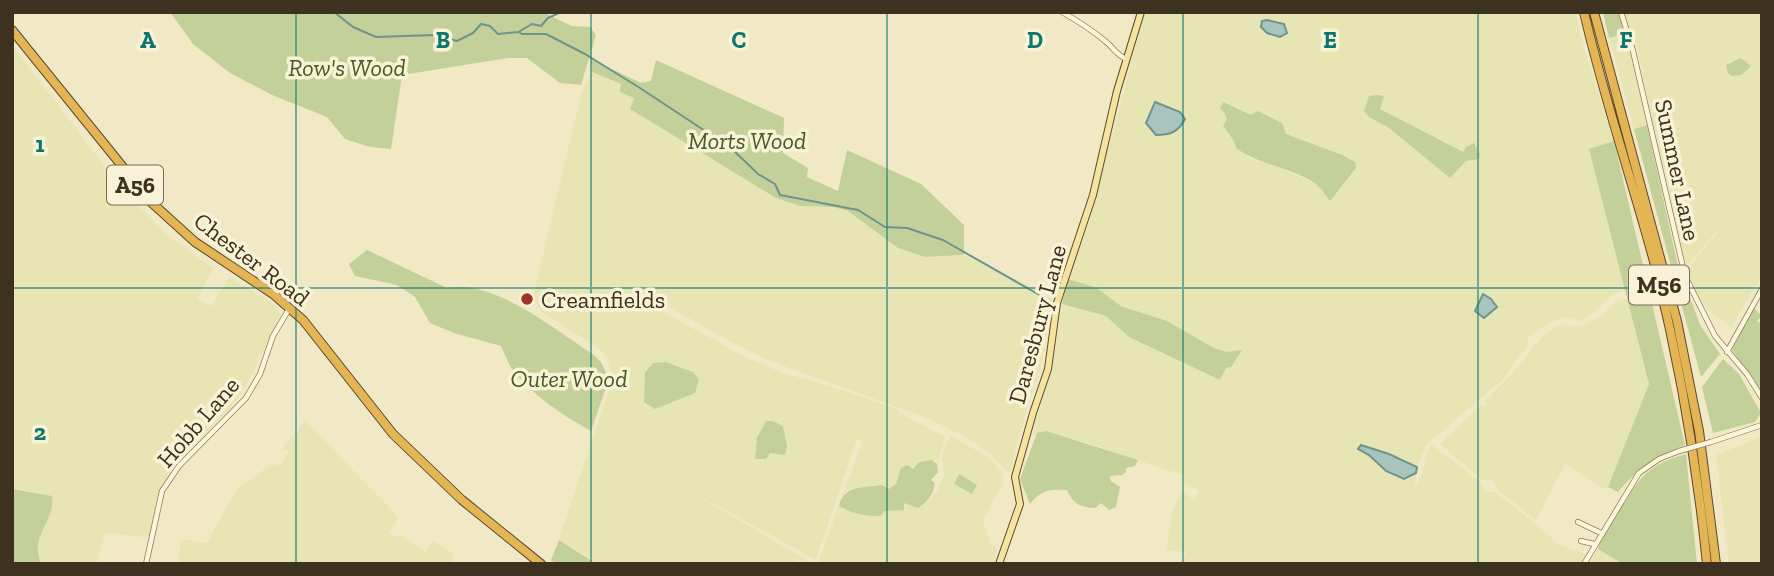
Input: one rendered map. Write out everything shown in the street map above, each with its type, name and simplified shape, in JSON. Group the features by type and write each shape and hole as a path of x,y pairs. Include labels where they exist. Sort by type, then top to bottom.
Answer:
{"highway":[{"name":"M56","path":"1584,12 1668,323 1690,433 1707,564"},
{"name":"M56","path":"1594,12 1677,321 1699,431 1716,564"},
{"name":"Chester Road","path":"12,30 152,203 195,242 289,308 319,338 393,434 462,500 541,564"}],"main road":[{"name":"Daresbury Lane","path":"999,564 1020,504 1015,477 1048,369 1057,303 1093,195 1116,91 1141,12"}],"street":[{"path":"1062,12 1081,23 1109,44 1118,55 1127,59"},
{"name":"Summer Lane","path":"1620,12 1633,51 1685,276 1706,322 1762,398"},
{"path":"1727,352 1762,289"},
{"name":"Hobb Lane","path":"146,564 162,491 179,466 246,398 260,374 273,336 289,308"},
{"path":"1584,564 1639,473 1659,459 1679,451 1762,425"},
{"path":"1578,522 1601,533"},
{"path":"1581,541 1589,539 1594,544"}],"shaded area":[{"path":"1145,12 1576,12 1583,45 1614,141 1589,149 1626,289 1612,295 1587,318 1582,320 1566,317 1552,321 1526,338 1529,341 1525,349 1503,379 1426,445 1417,467 1361,445 1379,465 1395,476 1404,479 1416,473 1415,488 1432,445 1480,482 1486,491 1494,492 1510,503 1560,545 1588,555 1584,564 1182,564 1186,552 1166,550 1172,511 1182,491 1195,501 1199,491 1184,483 1185,476 1082,441 1037,433 1031,437 1053,361 1062,304 1106,316 1129,337 1220,380 1226,368 1241,351 1226,352 1214,348 1167,321 1120,305 1097,288 1068,279 1088,225","holes":["1383,96 1379,109 1464,153 1474,161 1466,161 1450,178 1389,128 1369,117","1240,111 1286,134 1342,155 1356,168 1330,200 1316,184 1271,164 1249,158 1225,130 1227,119 1224,112","1482,292 1491,298 1505,315 1497,307 1487,315 1475,311"]},
{"path":"1624,12 1762,12 1762,275 1731,327 1697,298 1686,271 1735,211 1686,266 1637,50"},
{"path":"1626,34 1647,125 1634,129 1609,38"},
{"path":"12,45 123,190 168,236 213,268 197,299 212,306 229,277 274,304 281,315 246,386 229,410 172,469 159,506 153,538 105,533 96,564 39,564 36,551 52,496 12,489"},
{"path":"592,72 621,84 634,98 630,109 776,198 800,206 833,207 848,211 898,248 925,257 969,256 1053,298 1041,368 1028,403 1010,473 989,453 962,435 922,416 770,361 667,306 663,312 745,357 783,373 899,410 899,413 945,437 939,459 919,462 889,490 862,487 843,494 863,441 857,439 816,560 683,487 813,564 798,560 796,564 600,564 559,539 613,379 608,359 598,348 541,311 533,297 581,94","holes":["666,362 684,368 695,393 655,409","783,426 787,445 785,454 770,453"]},
{"path":"1629,299 1649,384 1608,487 1605,489 1565,464 1536,520 1498,490 1493,481 1481,479 1440,444 1481,405 1486,407 1486,401 1540,339 1564,324 1580,327 1601,316 1618,300"},
{"path":"306,421 399,518 389,532 394,536 401,535 426,552 433,541 454,554 450,564 178,564 181,539 207,543 236,490 273,464 279,466 289,452 282,448"},
{"path":"951,435 987,457 1002,473 1002,485 983,519 990,544 997,549 992,564 827,564 819,560 839,506 848,511 883,511 903,503 928,501 937,492 944,475 942,455"},
{"path":"1761,437 1762,564 1729,564 1716,455"},
{"path":"1598,549 1623,564 1589,564"}],"green space":[{"name":"Row's Wood","path":"170,12 542,12 572,26 590,27 596,35 581,85 560,83 527,58 508,58 402,75 391,149 370,147 345,139 327,117 272,95 230,73 193,44"},
{"path":"1603,12 1619,12 1626,34 1609,38"},
{"path":"1741,58 1751,66 1741,75 1732,76 1726,65"},
{"name":"Morts Wood","path":"591,59 641,83 651,81 656,60 784,118 783,153 808,168 807,177 838,191 847,150 921,184 964,225 964,255 925,257 898,248 848,211 833,207 800,206 776,198 630,109 634,98 620,92 621,84 592,72"},
{"path":"1369,96 1384,96 1380,109 1463,152 1474,143 1480,154 1479,159 1466,161 1450,178 1389,128 1369,117 1364,111"},
{"path":"1223,102 1251,115 1258,111 1282,123 1286,134 1342,155 1355,162 1356,168 1330,201 1318,186 1307,179 1255,159 1236,148 1223,126 1227,119 1220,108"},
{"path":"1647,125 1677,262 1700,325 1720,354 1701,377 1634,129"},
{"path":"1614,141 1685,445 1648,464 1618,492 1608,487 1649,384 1589,149"},
{"name":"Outer Wood","path":"367,250 447,288 465,287 504,299 543,320 594,355 601,362 609,379 591,431 559,412 530,389 513,371 501,346 454,333 430,323 415,297 397,285 355,276 349,264"},
{"path":"1068,279 1097,288 1121,306 1167,321 1214,348 1226,352 1242,350 1231,367 1226,368 1220,380 1129,337 1106,316 1062,304"},
{"path":"1754,308 1762,316 1757,321 1762,324 1762,392 1732,350"},
{"path":"1723,359 1739,374 1761,413 1755,422 1713,433 1702,387"},
{"path":"666,362 693,372 699,380 695,393 655,409 644,402 645,373 653,363"},
{"path":"766,421 783,426 787,446 785,455 770,453 766,459 755,459 757,438"},
{"path":"1046,431 1138,460 1135,466 1126,468 1122,475 1110,476 1111,481 1120,487 1116,507 1109,510 1101,503 1095,508 1081,506 1072,499 1067,490 1042,493 1030,504 1020,479 1037,433"},
{"path":"1686,454 1697,564 1623,564 1598,549 1602,536 1622,504 1643,477 1665,461"},
{"path":"932,460 937,464 938,472 931,480 935,483 934,488 930,498 918,508 904,503 904,510 884,511 881,516 875,516 854,513 839,506 841,499 850,491 882,485 889,489 896,484 901,468 907,465 913,469 919,462"},
{"path":"959,474 977,485 972,494 954,484"},
{"path":"12,489 52,496 50,513 38,543 39,564 12,564"},
{"path":"559,540 597,564 556,564 551,560"}],"water":[{"path":"1262,21 1284,24 1287,33 1280,37 1267,33 1261,27"},
{"path":"1155,102 1180,112 1185,119 1177,130 1156,135 1146,123"},
{"path":"1483,294 1497,307 1484,318 1475,311"},
{"path":"1361,445 1417,467 1416,473 1404,479 1386,471 1358,449"}],"waterway":[{"path":"334,12 353,27 376,37 434,35 457,41 473,33 481,24 490,26 498,34 546,34 585,54 731,148 758,174 775,184 780,195 858,210 885,227 907,228 943,240 1050,301"},
{"path":"520,31 532,24 541,26 548,18 561,12"}],"place":[{"name":"Creamfields","path":"527,299"}]}
